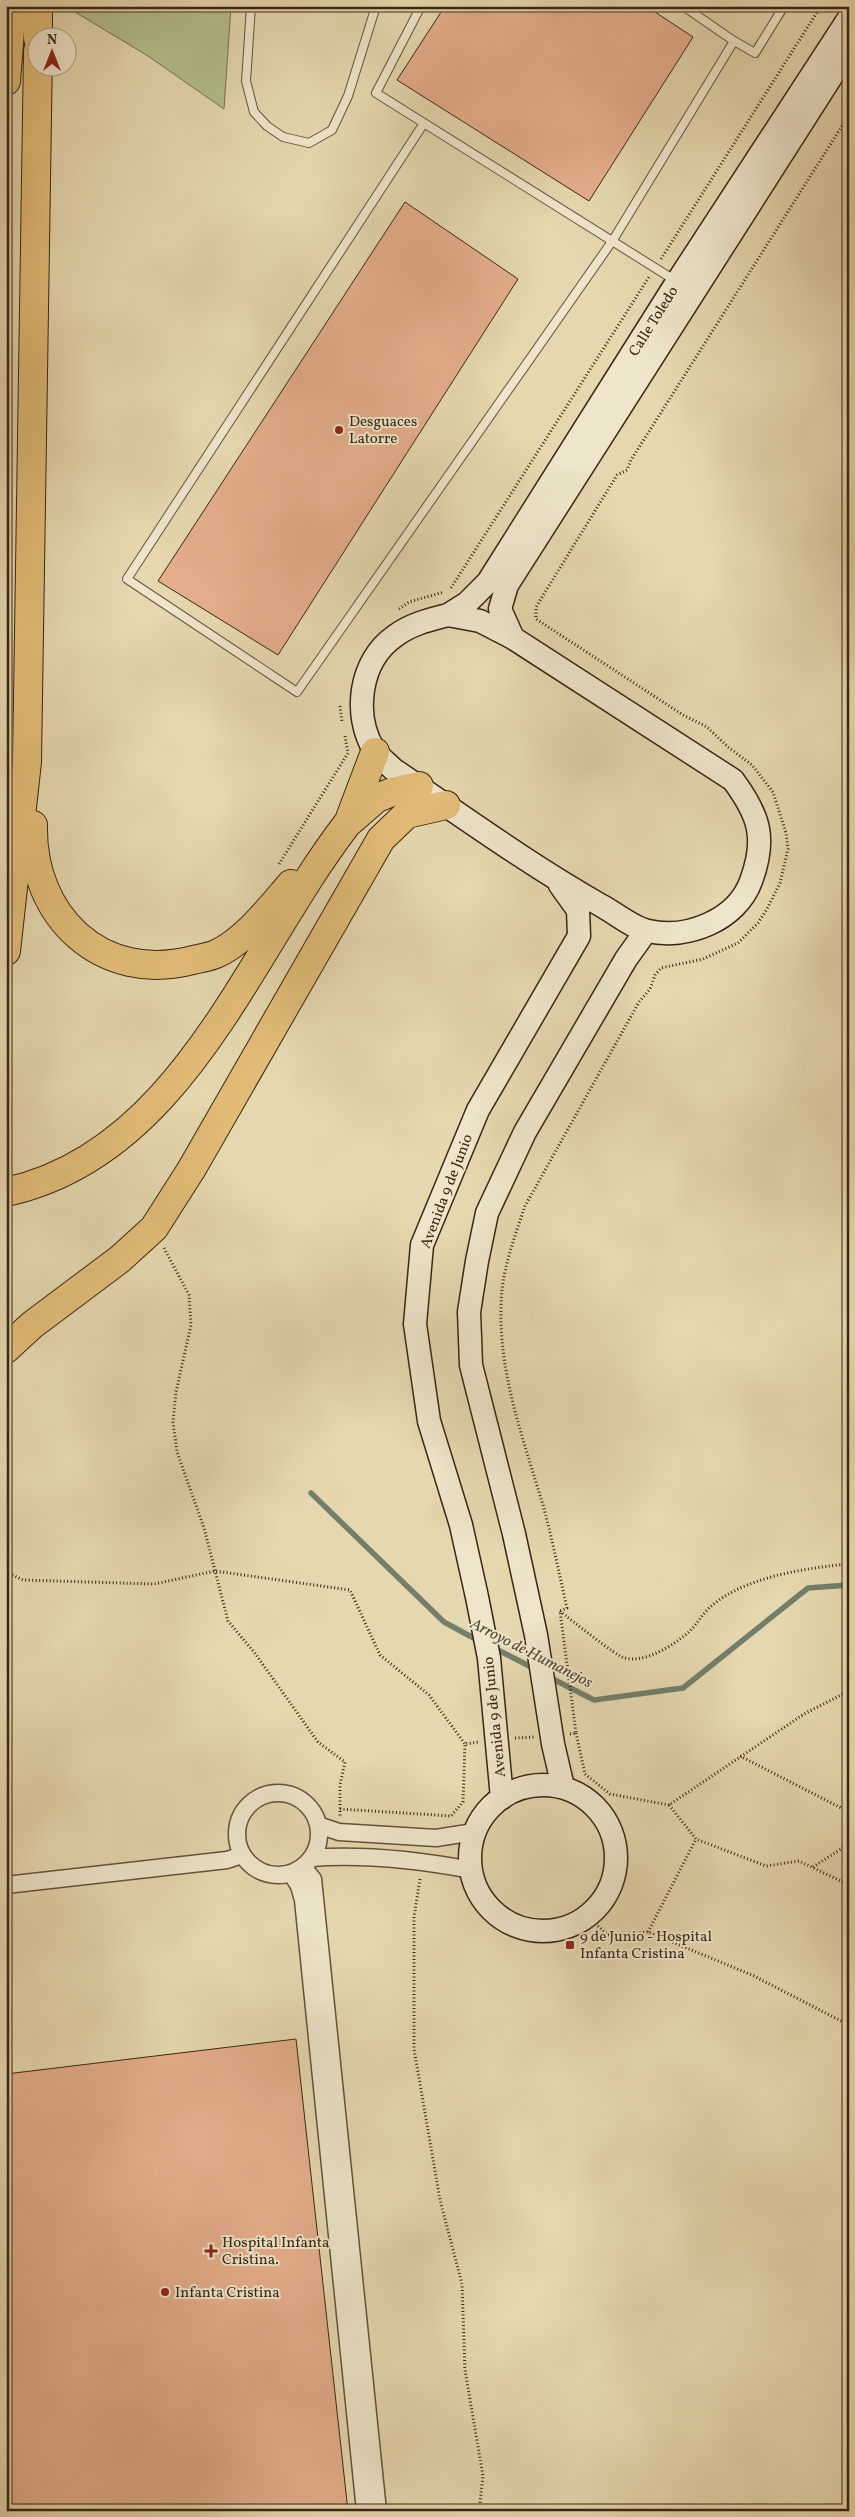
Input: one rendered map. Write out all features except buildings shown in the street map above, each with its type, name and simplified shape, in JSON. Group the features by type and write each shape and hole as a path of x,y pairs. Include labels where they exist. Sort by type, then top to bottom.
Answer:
{"highway":[{"path":"6,81 12,6"},
{"path":"38,6 38,28"},
{"path":"6,951 26,762 38,78"},
{"path":"6,1192 49,1179 78,1165 137,1121 173,1084 217,1026 344,828 375,752"},
{"path":"26,762 33,796 32,848 43,887 63,923 92,948 135,965 174,965 216,954 253,928 321,850 377,798 392,792 419,786"},
{"path":"6,1349 32,1325 120,1259 154,1228 191,1170 381,840 407,814 446,805"}],"main road":[{"name":"Calle Toledo","path":"448,615 467,603 488,582 677,282 849,18"},
{"name":"Calle Toledo","path":"514,638 500,609 507,585 849,49"},
{"path":"448,615 480,621 514,638 733,780 751,803 759,832 758,861 748,889 730,911 705,927 676,934 646,931 557,880 393,769 375,752 365,729 361,704 365,679 376,656 393,637 414,624 448,615"},
{"name":"Avenida 9 de Junio","path":"502,1798 489,1658 484,1630 461,1525 429,1421 415,1324 422,1245 478,1110 579,936 578,910 557,880"},
{"path":"563,1787 552,1736 541,1662 514,1534 471,1365 469,1312 476,1262 487,1213 526,1132 626,959 646,931"},
{"path":"538,1785 563,1787 584,1797 601,1813 612,1833 617,1855 614,1878 604,1899 588,1916 562,1929 541,1931 521,1928 503,1919 488,1906 476,1889 470,1870 470,1850 474,1832 490,1807 518,1788 538,1785"}],"street":[{"path":"365,2511 303,1900 300,1886 302,1866 317,1848 318,1825 313,1813 305,1803 294,1796 281,1793 268,1794 256,1799 246,1807 239,1818 236,1830 237,1843 242,1855 251,1866 263,1873 277,1876 302,1866 335,1857 423,1861 470,1870"},
{"path":"318,1825 339,1832 436,1838 474,1832"},
{"path":"6,1885 227,1860 242,1855"},
{"path":"302,1866 313,1879 378,2511"}],"lane":[{"path":"251,6 246,81 254,112 267,126 283,137 309,142 332,130 348,96 376,6"},
{"path":"421,6 376,94 613,240 677,282"},
{"path":"683,6 755,53 784,6"},
{"path":"424,123 127,579 297,692 613,240 734,41"}],"path":[{"path":"448,615 450,591 821,6"},
{"path":"560,1612 567,1608 565,1598 547,1521 504,1364 501,1328 502,1289 515,1235 525,1206 639,1002 650,989 655,975 661,968 703,959 738,943 758,923 768,909 780,884 788,849 786,833 774,792 752,765 707,728 683,715 536,619 536,607 617,475 627,470 630,460 849,115"},
{"path":"154,1228 189,1295 191,1325 176,1392 173,1422 177,1452 204,1528 228,1621 254,1652 318,1742 345,1762 340,1785 339,1832"},
{"path":"560,1612 623,1658 639,1659 664,1649 685,1636 710,1608 738,1589 806,1568 849,1564"},
{"path":"6,1572 23,1580 154,1584 215,1571 350,1590 380,1655 429,1695 464,1744 463,1802 451,1816 340,1809"},
{"path":"560,1612 570,1675 576,1734 585,1774 610,1794 669,1805 696,1839 766,1866 799,1861 849,1885"},
{"path":"669,1805 804,1714 849,1691"},
{"path":"464,1744 576,1734"},
{"path":"740,1756 849,1812"},
{"path":"648,1932 696,1839"},
{"path":"812,1867 849,1844"},
{"path":"423,1861 414,1917 414,2049 440,2200 462,2284 465,2370 483,2476 479,2511"},
{"path":"588,1916 607,1935 648,1932 752,1975 849,2025"}],"green space":[{"path":"65,6 231,6 224,109 148,56"}],"waterway":[{"name":"Arroyo de Humanejos","path":"311,1493 444,1622 479,1641"},
{"name":"Arroyo de Humanejos","path":"547,1676 594,1700 683,1688 808,1588 849,1585"},
{"name":"Arroyo de Humanejos","path":"494,1648 535,1669"}],"place":[{"name":"Desguaces Latorre","path":"339,430"},
{"name":"9 de Junio - Hospital Infanta Cristina","path":"570,1945"},
{"name":"Hospital Infanta Cristina.","path":"211,2251"},
{"name":"Infanta Cristina","path":"165,2292"}]}
